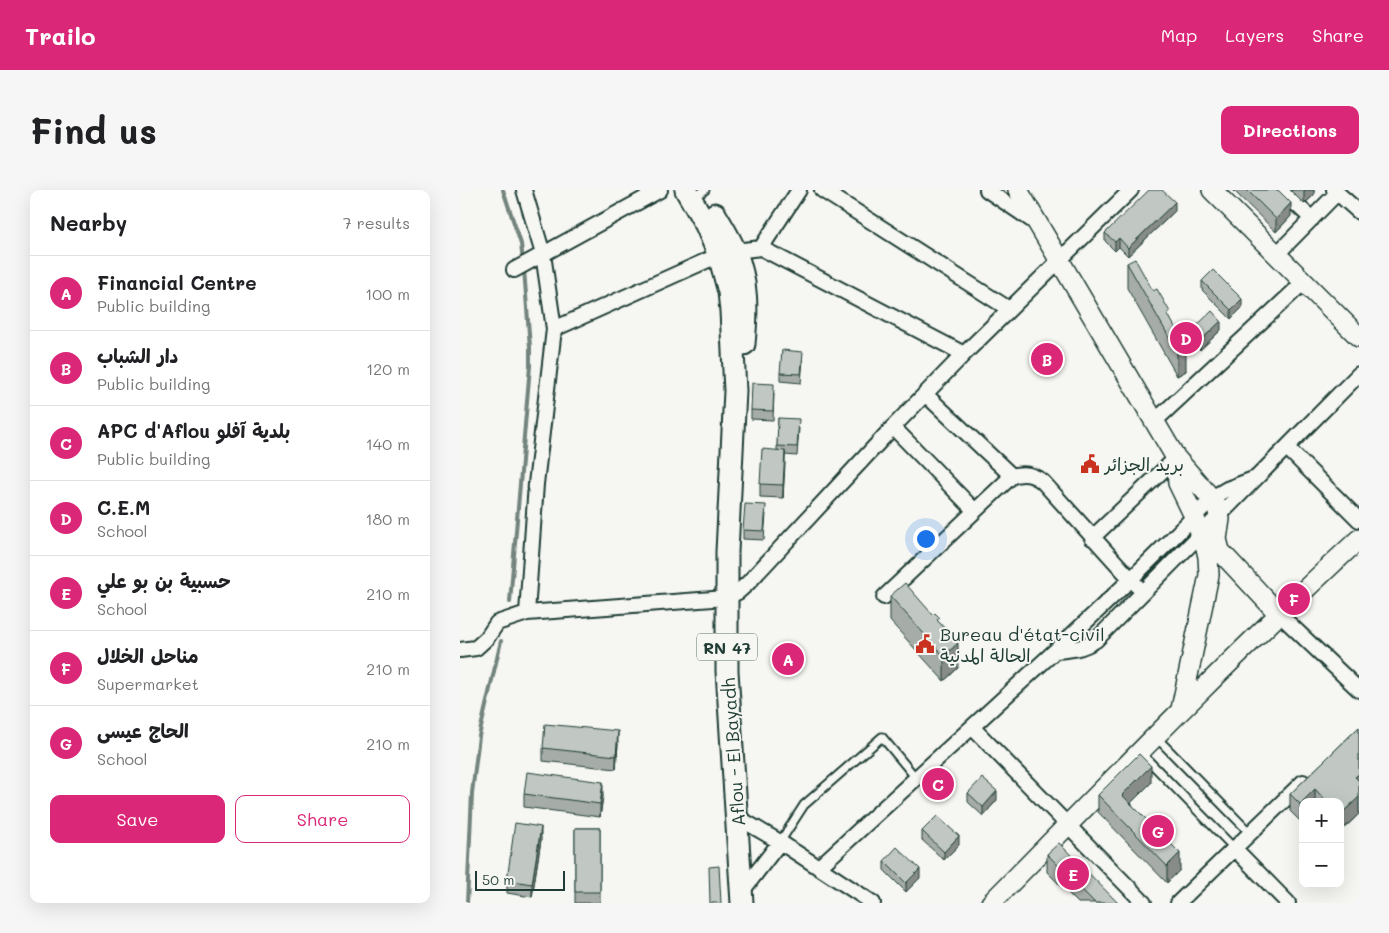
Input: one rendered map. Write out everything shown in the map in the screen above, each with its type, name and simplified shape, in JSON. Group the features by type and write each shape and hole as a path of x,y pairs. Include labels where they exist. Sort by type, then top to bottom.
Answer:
{"main road":[{"name":"Aflou - El Bayadh","path":"697,192 706,225 727,253 735,391 728,506 727,671 742,896"}],"street":[{"path":"524,190 540,256 554,329 536,484 527,613"},
{"path":"514,270 660,190"},
{"path":"761,248 799,190"},
{"path":"822,190 1009,309"},
{"path":"987,190 1040,226"},
{"path":"1018,190 1176,458 1216,507 1217,539 1220,551 1278,613 1359,690"},
{"path":"460,650 476,648 487,638 497,623 527,613 726,598 738,592 964,354 1131,190"},
{"path":"1281,190 1312,219"},
{"path":"1276,255 1336,192 1359,212"},
{"path":"1218,194 1359,338"},
{"path":"554,329 727,253 761,248 964,354"},
{"path":"1155,421 1304,282"},
{"path":"819,867 1055,651 1194,516 1216,507 1256,478 1359,374"},
{"path":"925,394 1012,476"},
{"path":"893,427 974,510"},
{"path":"1287,448 1359,520"},
{"path":"1176,458 1178,483 1201,534 1208,558 1209,575 1182,709"},
{"path":"1092,538 1176,458"},
{"path":"884,597 1012,476 1025,473 1038,478 1143,592"},
{"path":"1055,651 1076,649 1091,643 1201,534 1216,507"},
{"path":"991,903 1278,613 1359,539"},
{"path":"1190,666 1199,674 1213,680"},
{"path":"972,727 1144,903"},
{"path":"1178,903 1311,774"},
{"path":"738,817 873,903"},
{"path":"742,896 780,842"},
{"path":"1234,848 1288,903"}],"lane":[{"path":"1155,736 1250,833"},
{"path":"780,842 804,805 882,737 916,778"},
{"path":"1141,753 1234,848"}],"building":[{"path":"1149,190 1162,190 1175,202 1128,248 1119,238 1115,242 1105,233"},
{"path":"1247,190 1278,190 1291,203 1276,219"},
{"path":"1135,259 1153,291 1157,289 1170,312 1167,313 1186,346 1177,351 1127,263"},
{"path":"1213,270 1242,299 1231,310 1202,281"},
{"path":"1212,311 1221,321 1200,341 1191,331"},
{"path":"782,350 803,352 801,374 780,373"},
{"path":"752,383 774,384 773,411 751,410"},
{"path":"778,418 799,419 797,447 777,446"},
{"path":"762,449 785,451 783,485 760,484"},
{"path":"745,504 766,505 764,531 743,530"},
{"path":"905,583 933,615 935,613 940,618 937,620 958,643 944,656 890,596"},
{"path":"545,724 618,731 616,756 543,748"},
{"path":"1359,727 1359,774 1355,777 1359,781 1359,797 1344,811 1344,798 1323,798 1315,789 1306,798 1299,798 1299,803 1290,794"},
{"path":"1139,754 1151,766 1122,795 1180,853 1167,866 1098,795"},
{"path":"527,772 603,782 600,804 524,794"},
{"path":"982,778 997,791 983,807 968,793"},
{"path":"937,816 959,836 944,852 922,831"},
{"path":"515,823 541,827 532,884 507,880"},
{"path":"575,828 600,828 600,892 575,892"},
{"path":"1059,843 1118,903 1095,903 1047,854"},
{"path":"897,847 920,869 906,883 884,861"},
{"path":"719,866 721,903 710,903 709,867"}],"waterway":[{"path":"503,190 521,244 523,262"},
{"path":"510,602 530,366 524,269"},
{"path":"467,903 472,793 479,736 501,641"}],"place":[{"name":"C.E.M","path":"1186,338"},
{"name":"دار الشباب","path":"1047,359"},
{"name":"بريد الجزائر","path":"1090,464"},
{"name":"مناحل الخلال","path":"1294,599"},
{"name":"Bureau d'état-civil الحالة المدنية","path":"925,644"},
{"name":"Financial Centre","path":"788,659"},
{"name":"APC d'Aflou بلدية آفلو","path":"938,784"},
{"name":"الحاج عيسى","path":"1158,831"},
{"name":"حسبية بن بو علي","path":"1073,874"}]}
